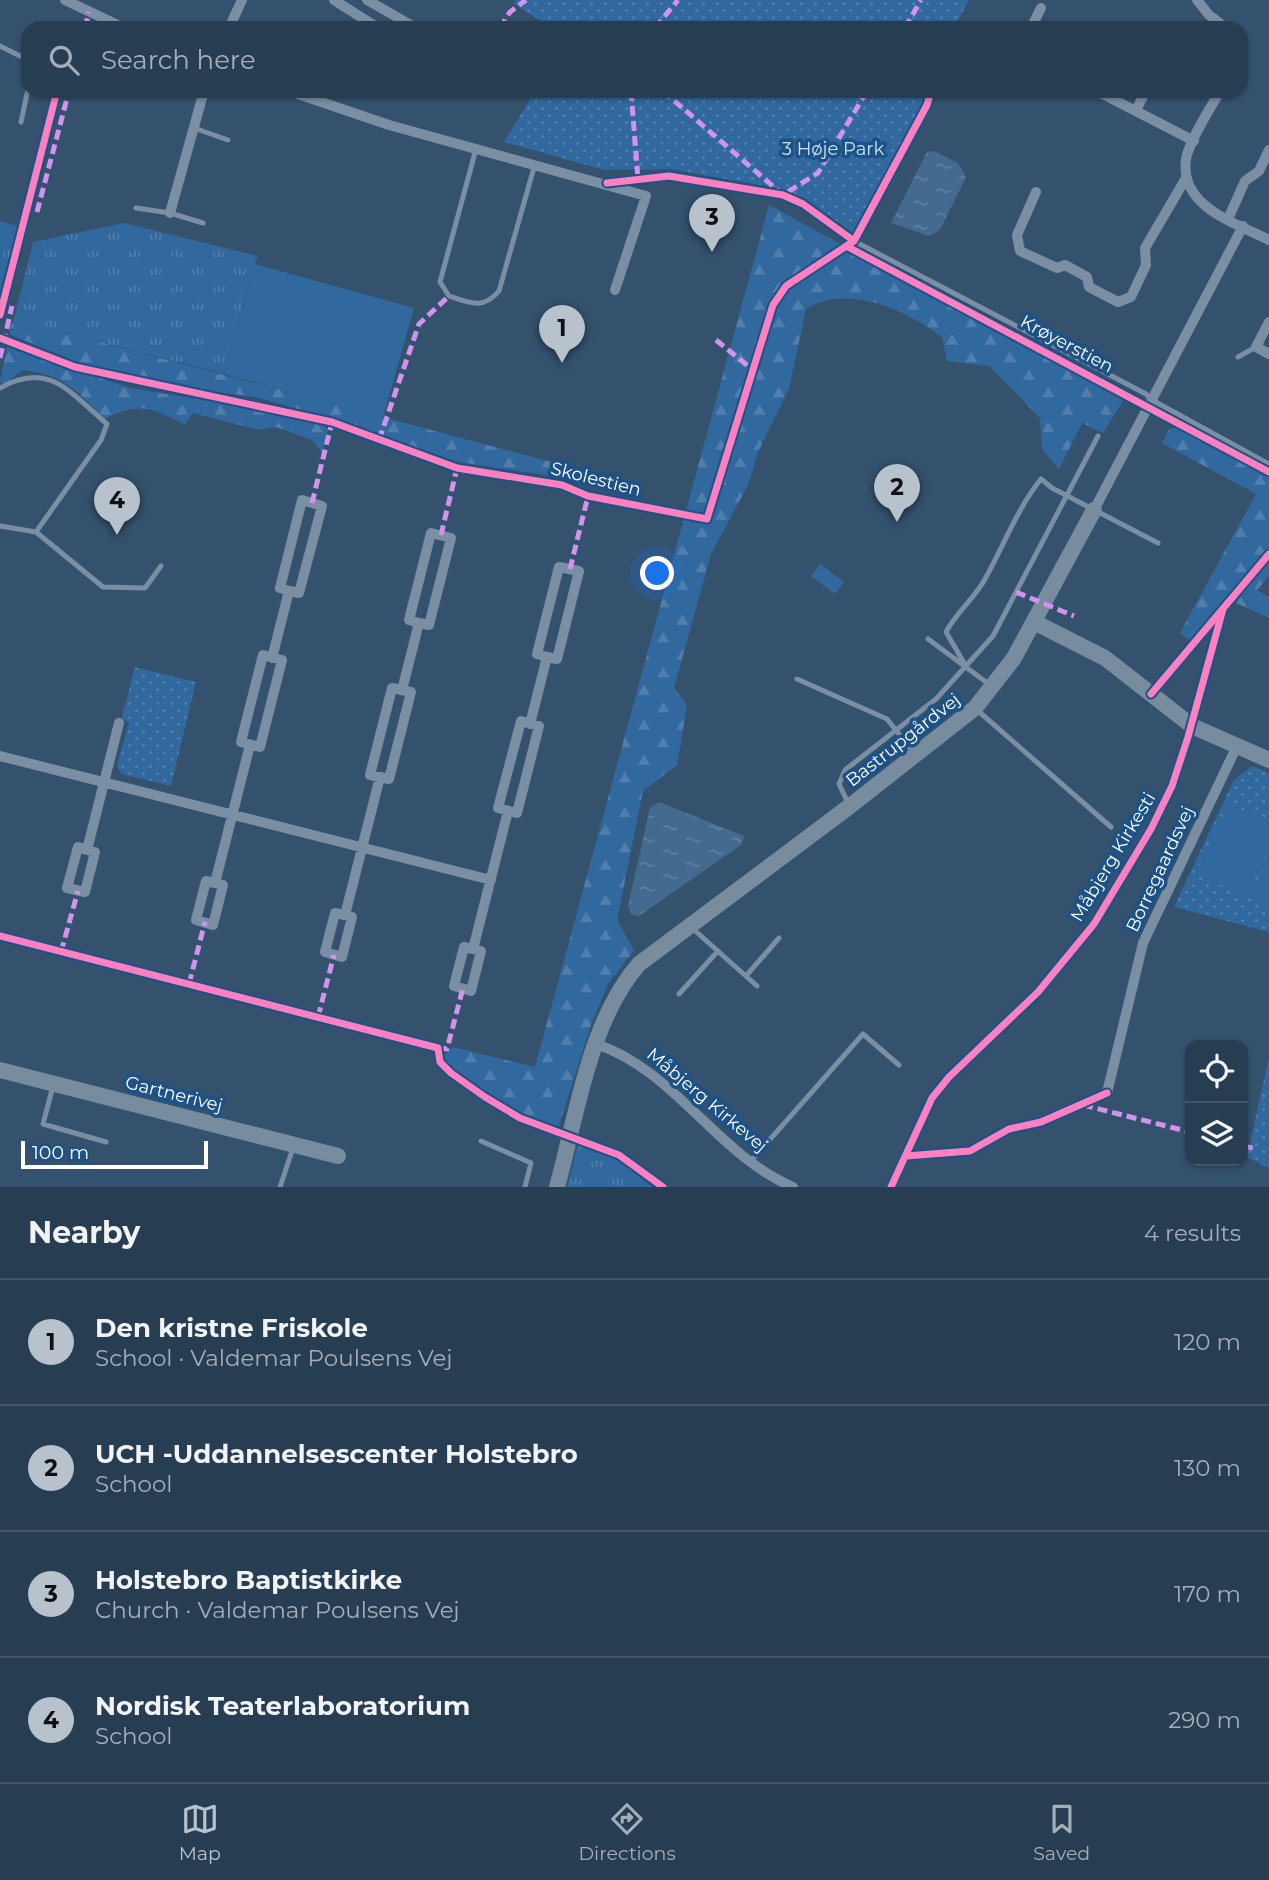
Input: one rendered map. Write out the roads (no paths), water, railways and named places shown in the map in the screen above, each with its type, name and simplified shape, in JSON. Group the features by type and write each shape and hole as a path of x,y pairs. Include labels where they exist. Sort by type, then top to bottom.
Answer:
{"street":[{"path":"65,0 109,21"},
{"path":"232,21 242,0"},
{"path":"334,0 367,21"},
{"path":"368,0 404,21"},
{"path":"1197,0 1217,21"},
{"path":"1034,21 1041,8"},
{"path":"170,213 202,98"},
{"path":"310,98 389,125 646,196 615,290"},
{"path":"1111,98 1194,141"},
{"path":"1136,110 1142,98"},
{"path":"1216,98 1186,158 1186,178 1193,194 1207,208 1269,240"},
{"path":"1228,219 1245,181 1259,171 1269,150"},
{"path":"1036,191 1017,235 1020,251 1057,268 1065,265 1087,277 1089,287 1118,302 1131,297 1146,265 1145,248 1186,178"},
{"name":"Bastrupgårdvej","path":"557,1187 596,1044 608,1008 622,983 639,964 850,806 975,708 993,687 1034,622 1243,226"},
{"path":"1269,322 1256,347 1269,354"},
{"path":"302,500 321,506 299,593 289,591 279,588 302,500"},
{"path":"431,533 451,538 429,625 419,623 409,620 431,533"},
{"path":"559,566 579,572 557,659 547,657 537,654 559,566"},
{"path":"272,658 289,591"},
{"path":"1034,622 1105,659 1192,726 1269,760"},
{"path":"402,690 419,623"},
{"path":"263,655 282,660 260,747 250,745 241,742 263,655"},
{"path":"530,724 547,657"},
{"path":"392,688 411,692 389,779 380,777 370,775 392,688"},
{"path":"520,722 539,726 517,813 508,811 498,808 520,722"},
{"path":"87,850 119,723"},
{"path":"215,883 250,745"},
{"name":"Borregaardsvej","path":"1107,1093 1143,943 1237,746"},
{"path":"0,756 491,880"},
{"path":"345,915 380,777"},
{"path":"473,949 508,811"},
{"name":"Måbjerg Kirkevej","path":"596,1044 639,1063 751,1161 793,1187"},
{"name":"Gartnerivej","path":"0,1070 338,1156"}],"lane":[{"path":"0,46 21,56"},
{"path":"21,122 26,98"},
{"path":"194,128 228,140"},
{"path":"476,148 440,282 449,296 479,305 490,302 499,291 536,164"},
{"path":"136,208 170,213 203,223"},
{"path":"854,241 1137,389 1152,400 1269,464"},
{"path":"1238,357 1256,347"},
{"path":"0,388 26,376 53,380 107,424 101,440 36,532"},
{"path":"850,806 839,784 845,770 936,699 967,668 993,636 1098,436"},
{"path":"967,668 946,632 957,610 983,583 1027,496 1041,479 1158,543"},
{"path":"0,526 36,532 103,587 145,588 161,566"},
{"path":"928,639 993,687"},
{"path":"797,679 887,719 916,755"},
{"path":"975,708 1111,827"},
{"path":"689,926 757,986"},
{"path":"746,976 779,937"},
{"path":"679,994 718,951"},
{"path":"751,1161 863,1034 899,1065"},
{"path":"54,1083 43,1124 106,1142"},
{"path":"481,1141 531,1163 525,1187"},
{"path":"280,1187 294,1145"}],"water":[{"path":"934,151 958,163 966,177 940,230 929,236 891,223 927,152"},
{"path":"659,802 744,836 741,845 639,916 631,914 628,906 650,808"}],"place":[{"name":"Holstebro Baptistkirke","path":"712,252"},
{"name":"Den kristne Friskole","path":"562,363"},
{"name":"UCH -Uddannelsescenter Holstebro","path":"897,522"},
{"name":"Nordisk Teaterlaboratorium","path":"117,535"}],"park label":[{"name":"3 Høje Park","path":"833,149"}]}
